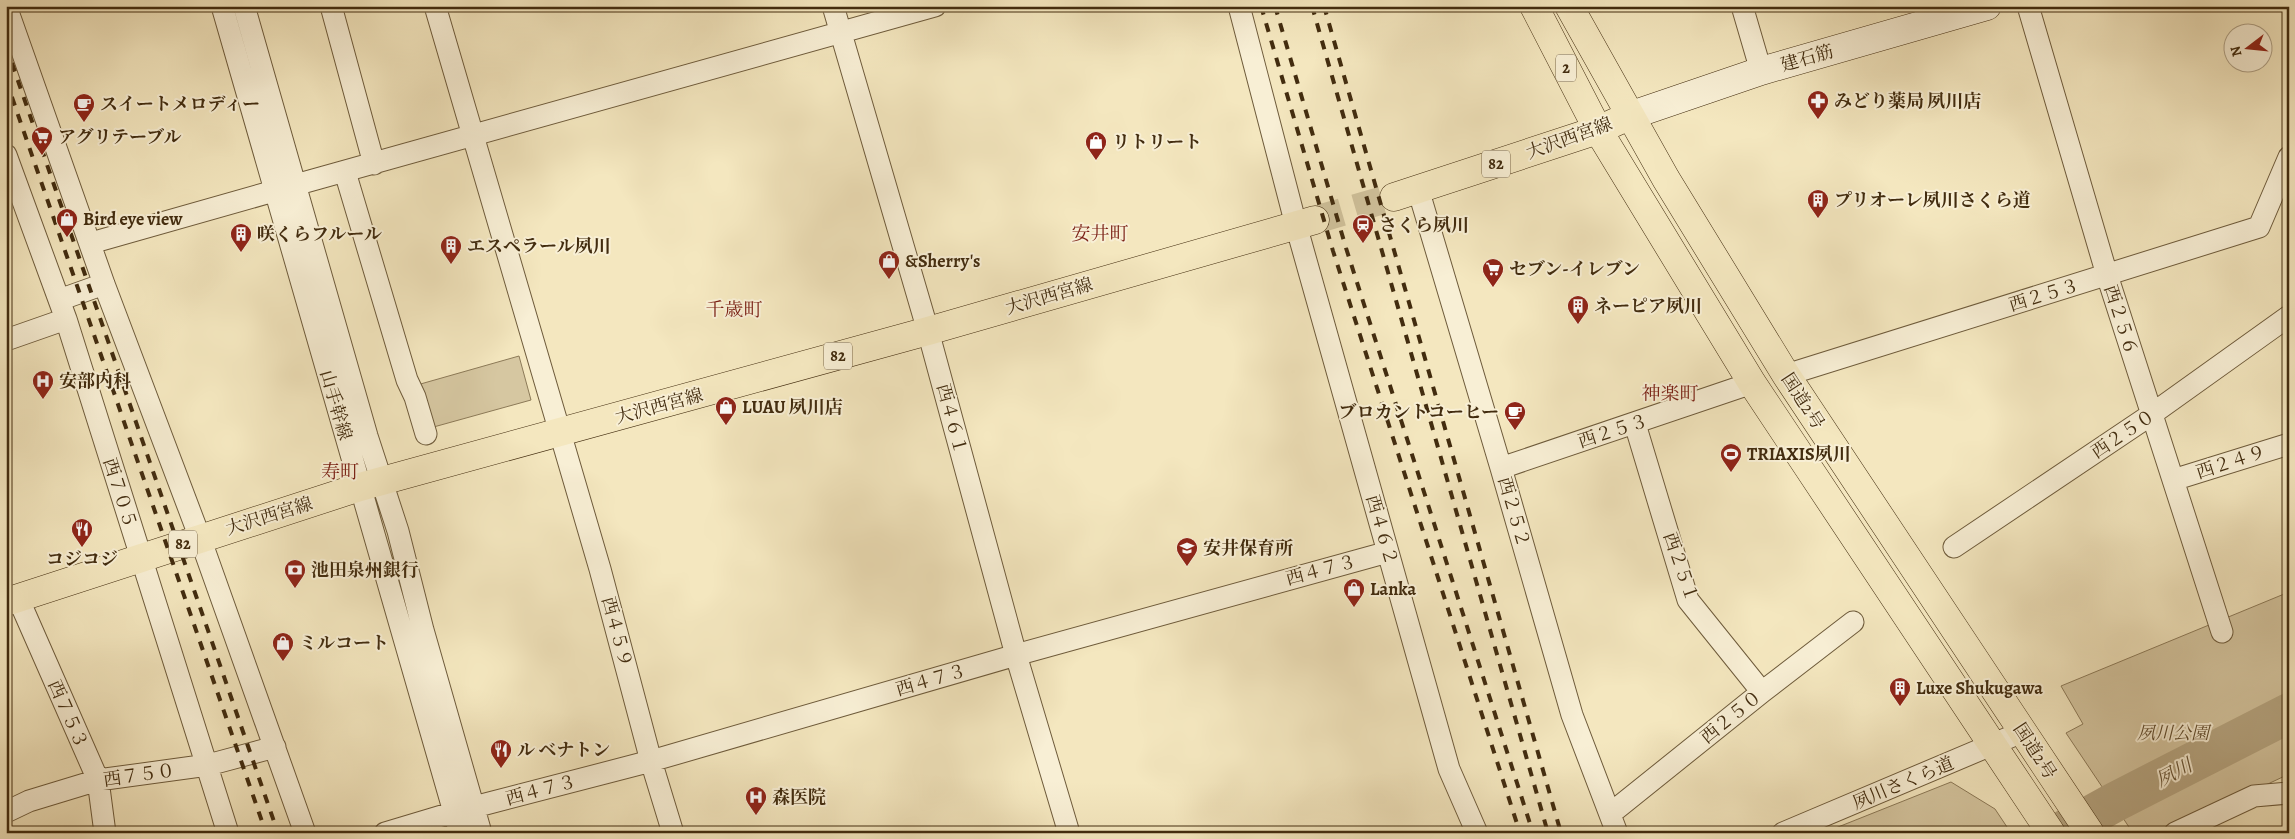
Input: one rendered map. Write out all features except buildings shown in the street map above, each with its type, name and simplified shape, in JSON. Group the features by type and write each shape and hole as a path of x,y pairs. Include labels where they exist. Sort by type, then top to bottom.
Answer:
{"main road":[{"name":"国道2号","path":"1534,6 1598,130 1752,383 2045,822"},
{"name":"国道2号","path":"1569,6 1630,116 1786,375 2090,833"},
{"name":"大沢西宮線","path":"1406,193 1598,130 1630,116"},
{"name":"大沢西宮線","path":"12,600 140,557 371,484 928,331 1306,222"}],"street":[{"path":"6,6 104,284 200,538 305,833"},
{"name":"山手幹線","path":"222,6 274,191 371,484 398,531 464,810 460,833"},
{"name":"山手幹線","path":"244,6 295,185 371,484"},
{"path":"331,6 374,164"},
{"name":"西４５９","path":"435,6 600,569 651,761 673,833"},
{"name":"西４６１","path":"833,6 928,331 1016,655 1069,833"},
{"path":"295,185 841,34 935,6"},
{"name":"西４６２","path":"1239,6 1306,222 1388,552 1449,769 1477,833"},
{"path":"1742,6 1761,71"},
{"name":"建石筋","path":"1630,116 1761,71 1987,6"},
{"name":"西２５６","path":"2028,6 2107,275 2222,632"},
{"name":"西７０５","path":"6,155 62,310 208,765 228,833"},
{"name":"西２５３","path":"1786,375 2260,227 2289,157"},
{"path":"345,172 407,380 415,397 426,434"},
{"path":"91,243 274,191"},
{"name":"西２５２","path":"1406,193 1501,468 1572,715 1614,823"},
{"path":"6,340 62,310 104,284"},
{"name":"西２５０","path":"1954,547 2152,414 2289,316"},
{"name":"西２５３","path":"1501,468 1752,383"},
{"name":"西２５１","path":"1635,424 1688,600 1762,692"},
{"name":"西２４９","path":"2173,480 2289,444"},
{"name":"西４７３","path":"385,833 464,810 651,761 1016,655 1388,552"},
{"name":"西７５３","path":"12,600 98,780 105,833"},
{"name":"西２５０","path":"1614,823 1762,692 1853,622"},
{"name":"夙川さくら道","path":"1783,833 2022,732"},
{"name":"西７５０","path":"6,812 29,801 98,780 208,765 275,747"},
{"path":"2175,833 2254,796 2289,792"},
{"name":"山手幹線","path":"464,810 481,833"}],"green space":[{"path":"519,356 531,400 430,428 417,385"},
{"name":"夙川公園","path":"2289,592 2289,774 2164,833 2133,833 2066,733 2083,724 2061,686"},
{"path":"1951,782 1995,809 2011,833 1823,833"}],"waterway":[{"name":"夙川","path":"2059,833 2115,802 2289,713"}],"tunnel":[{"path":"1315,220 1394,197"}],"railway":[{"path":"1261,6 1333,251 1520,833"},
{"path":"1275,6 1346,248 1533,833"},
{"path":"1312,6 1548,833"},
{"path":"1324,6 1561,833"},
{"path":"6,46 278,833"},
{"path":"6,80 266,833"}],"place":[{"name":"みどり薬局 夙川店","path":"1818,120"},
{"name":"スイートメロディー","path":"84,123"},
{"name":"アグリテーブル","path":"42,156"},
{"name":"リトリート","path":"1096,161"},
{"name":"プリオーレ夙川さくら道","path":"1818,219"},
{"name":"Bird eye view","path":"67,238"},
{"name":"さくら夙川","path":"1363,244"},
{"name":"咲くらフルール","path":"241,253"},
{"name":"エスペラール夙川","path":"451,265"},
{"name":"&Sherry's","path":"889,280"},
{"name":"セブン-イレブン","path":"1493,288"},
{"name":"ネーピア夙川","path":"1578,325"},
{"name":"安部内科","path":"43,400"},
{"name":"LUAU 夙川店","path":"726,426"},
{"name":"ブロカントコーヒー","path":"1515,431"},
{"name":"TRIAXIS夙川","path":"1731,473"},
{"name":"コジコジ","path":"82,548"},
{"name":"安井保育所","path":"1187,567"},
{"name":"池田泉州銀行","path":"295,589"},
{"name":"Lanka","path":"1354,608"},
{"name":"ミルコート","path":"283,662"},
{"name":"Luxe Shukugawa","path":"1900,707"},
{"name":"ル ベナトン","path":"501,769"},
{"name":"森医院","path":"756,816"}],"district":[{"name":"安井町","path":"1100,234"},
{"name":"千歳町","path":"734,310"},
{"name":"神楽町","path":"1670,394"},
{"name":"寿町","path":"340,472"}]}
